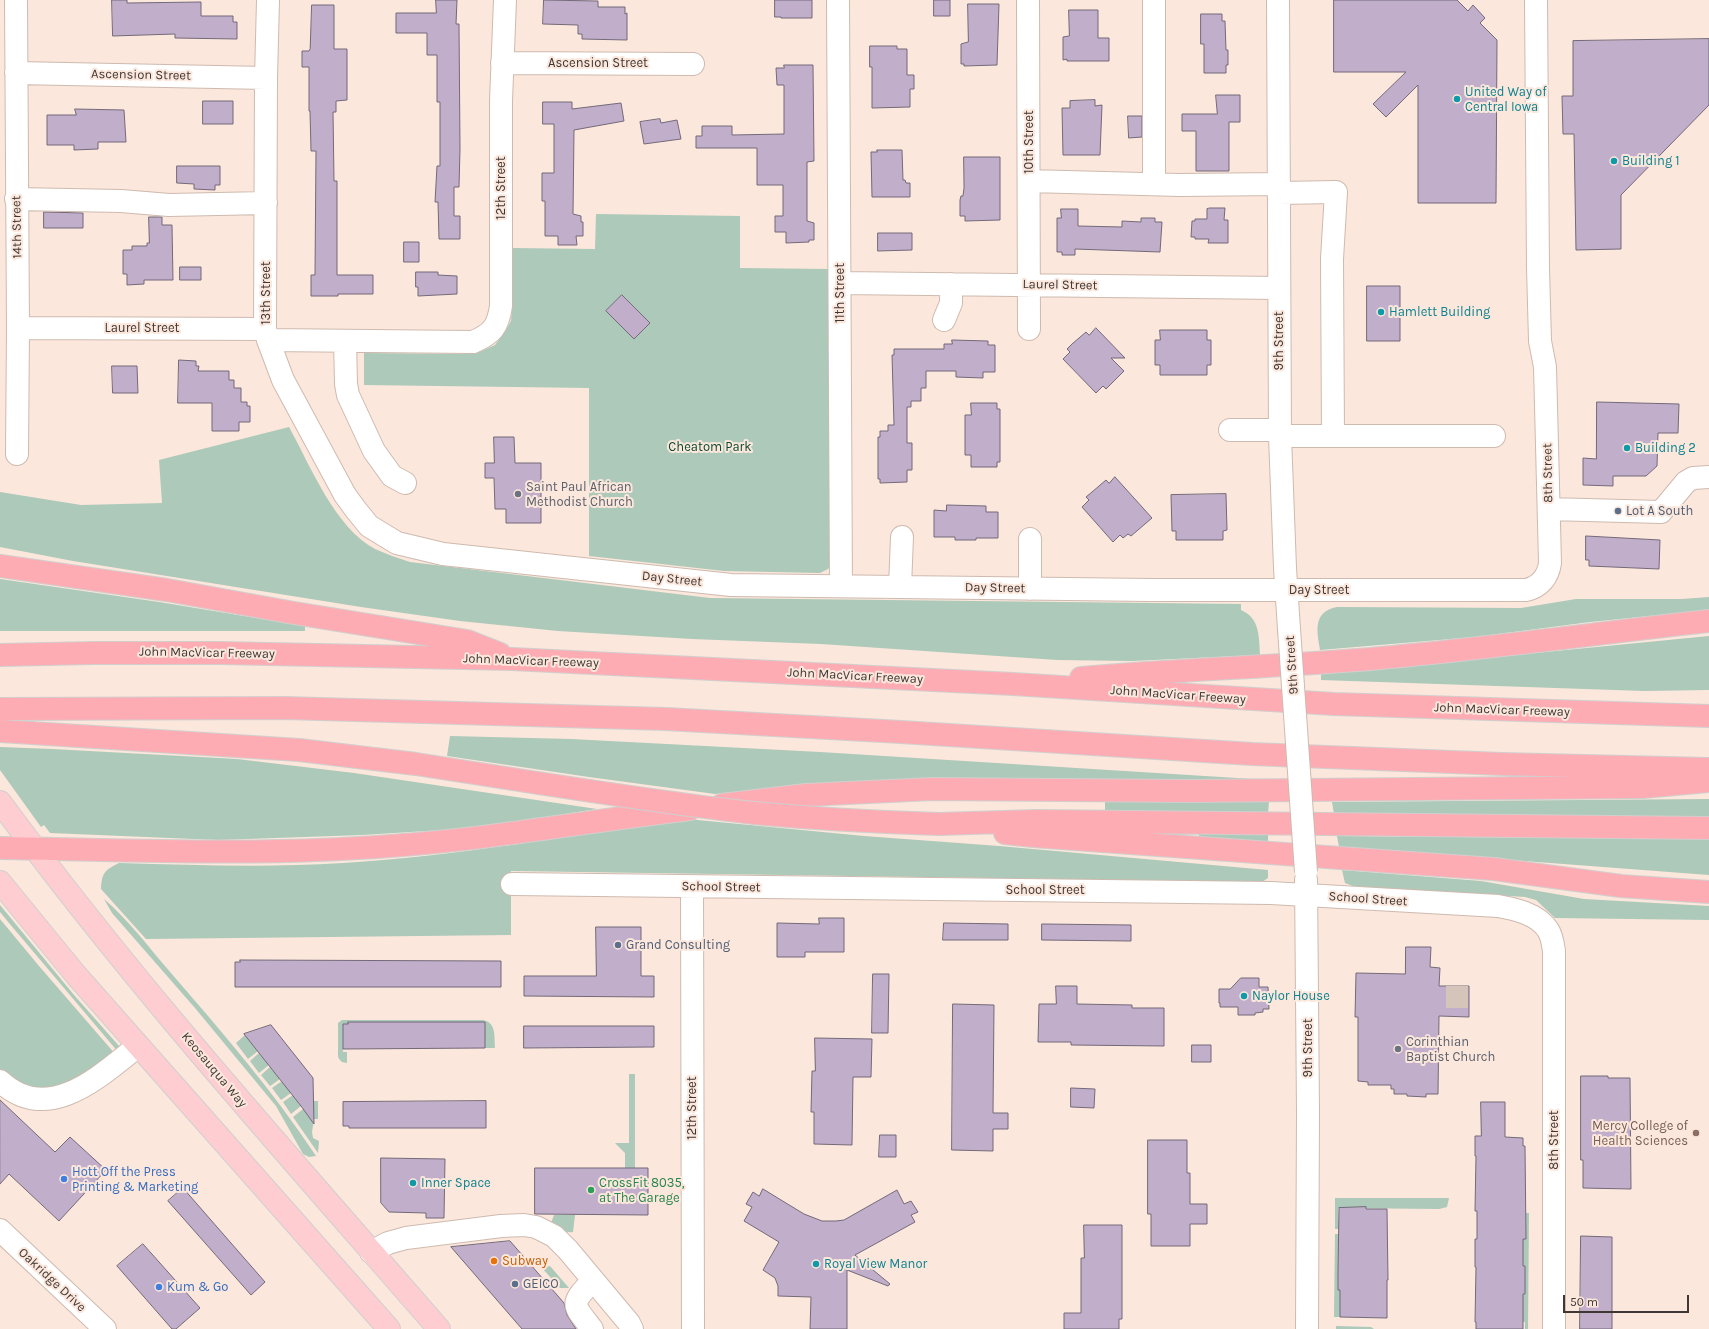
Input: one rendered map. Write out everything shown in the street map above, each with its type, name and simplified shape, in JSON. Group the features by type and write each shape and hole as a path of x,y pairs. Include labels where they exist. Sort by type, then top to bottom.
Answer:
{"highway":[{"path":"0,566 167,590 294,613 466,641 512,659"},
{"path":"1013,684 1134,673 1242,668 1382,658 1709,621"},
{"name":"John MacVicar Freeway","path":"0,655 220,653 512,659 1013,684 1334,704 1709,716"},
{"path":"0,709 286,708 658,719 893,731 1252,754 1502,764 1709,769"},
{"path":"1639,714 1709,711"},
{"path":"0,730 299,750 416,764 644,800 754,813 847,820 942,824 1036,821 1709,828"},
{"path":"0,848 290,852 389,846 467,839 609,818 790,797 872,791 932,789 1190,791 1628,788 1709,781"},
{"path":"942,824 1033,836 1494,869 1620,886 1709,892"}],"main road":[{"name":"Keosauqua Way","path":"0,802 51,872 172,1020 439,1329"},
{"path":"0,882 76,975 389,1328"}],"street":[{"name":"14th Street","path":"16,0 16,199 8,228 18,328 17,454"},
{"name":"13th Street","path":"268,0 266,78 267,334 282,380 344,494 356,510 369,526 397,544 443,554"},
{"name":"12th Street","path":"452,343 473,342 486,337 494,329 499,318 501,298 502,63 505,0"},
{"name":"11th Street","path":"838,0 841,586"},
{"name":"10th Street","path":"1028,0 1029,329"},
{"path":"1154,0 1154,184"},
{"name":"9th Street","path":"1278,0 1280,433 1286,590 1307,894 1307,1329"},
{"name":"8th Street","path":"1536,0 1538,268 1540,342 1545,367 1550,563 1549,571 1545,578"},
{"name":"Ascension Street","path":"502,63 693,64"},
{"name":"Ascension Street","path":"16,73 266,78"},
{"path":"1029,181 1279,188 1336,192 1332,259 1333,436"},
{"path":"16,199 122,201 169,205 266,203"},
{"name":"Laurel Street","path":"840,283 1279,288"},
{"path":"944,320 951,303 951,284"},
{"name":"Laurel Street","path":"18,328 267,334 345,342 452,343"},
{"path":"345,342 346,384 348,395 374,451 392,476 405,483"},
{"path":"1230,430 1333,436 1494,436"},
{"path":"1549,509 1661,512 1686,482 1693,478 1709,477"},
{"path":"900,587 902,537"},
{"path":"1030,539 1030,588"},
{"name":"Day Street","path":"443,554 731,585 1286,590 1526,590 1539,585 1545,578"},
{"name":"School Street","path":"512,884 1307,894 1498,906 1513,909 1539,921 1548,930 1552,939 1554,951"},
{"name":"12th Street","path":"692,887 693,1329"},
{"name":"8th Street","path":"1554,951 1554,1329"},
{"path":"0,1081 11,1090 25,1097 40,1099 56,1098 71,1094 84,1087 138,1046"},
{"path":"371,1252 397,1240 501,1226 524,1225 546,1231 554,1236 632,1329"},
{"name":"Oakridge Drive","path":"0,1230 105,1329"},
{"path":"592,1280 577,1297 576,1303 577,1309 592,1329"}],"green space":[{"name":"Cheatom Park","path":"596,214 740,216 740,268 830,269 831,565 828,569 820,573 724,571 589,556 589,388 364,385 364,353 461,354 477,353 495,345 511,321 512,248 595,249"},
{"path":"289,427 325,494 348,526 361,539 375,549 410,562 710,598 1241,604 1241,610 1247,613 1255,623 1259,635 1260,655 1132,661 1057,660 821,644 692,639 558,631 460,621 361,607 73,561 0,547 0,492 81,505 162,503 159,460"},
{"path":"0,579 159,602 305,626 305,631 0,631"},
{"path":"1709,597 1709,610 1590,622 1475,637 1320,650 1317,630 1323,613 1337,607 1521,608 1576,599 1682,599"},
{"path":"1709,636 1709,690 1644,691 1321,680 1321,674"},
{"path":"450,736 571,739 820,752 1269,780 914,780 822,783 715,794 447,756"},
{"path":"0,747 237,759 354,773 597,809 475,828 362,835 218,840 50,833 44,825 41,827 0,770"},
{"path":"1709,799 1709,818 1334,814 1332,802"},
{"path":"1105,801 1269,802 1268,813 1105,812"},
{"path":"687,819 864,836 999,846 1268,870 1268,878 1262,882 511,871 511,935 146,939 101,889 102,879 105,872 119,863 231,866 315,865 386,860 472,850"},
{"path":"1199,834 1268,834 1268,843 1199,838"},
{"path":"1337,836 1709,839 1709,875 1339,847"},
{"path":"1342,870 1481,881 1584,899 1709,906 1709,920 1555,918 1536,900 1525,897 1353,886 1345,883"},
{"path":"104,899 130,925 228,1040 265,1085 316,1156 309,1157 303,1154 276,1106 195,1008 112,913"},
{"path":"0,905 74,995 119,1046 119,1053 0,912"},
{"path":"0,919 116,1055 74,1085 40,1092 7,1077 0,1069"},
{"path":"342,1020 483,1020 491,1024 493,1027 495,1048 485,1048 485,1022 343,1025 343,1052 347,1052 347,1063 342,1062 338,1056 338,1023"},
{"path":"245,1035 258,1051 248,1059 236,1043"},
{"path":"259,1053 269,1065 259,1073 250,1061"},
{"path":"270,1067 280,1079 270,1086 261,1075"},
{"path":"629,1074 635,1074 635,1168 625,1168 625,1153 615,1143 629,1143"},
{"path":"282,1081 291,1093 281,1100 272,1088"},
{"path":"293,1095 301,1106 291,1114 283,1102"},
{"path":"313,1101 318,1101 318,1119 314,1119 312,1132 313,1138 319,1141 318,1153 293,1117"},
{"path":"1335,1198 1449,1198 1447,1207 1439,1209 1338,1208 1339,1229 1335,1229"},
{"path":"1526,1213 1529,1213 1528,1329 1525,1329 1525,1322 1523,1322 1525,1267 1523,1266 1523,1239 1526,1238"},
{"path":"554,1215 575,1215 573,1232 565,1231 551,1223"},
{"path":"1335,1234 1339,1234 1338,1290 1340,1290 1340,1317 1334,1317"},
{"path":"550,1266 569,1288 560,1288 542,1268"},
{"path":"1336,1326 1371,1327 1374,1329 1336,1329"}],"building":[{"path":"112,0 127,0 127,3 201,2 201,16 233,16 233,22 237,22 237,39 175,38 175,34 113,36"},
{"path":"436,0 457,0 456,24 459,24 460,149 459,187 454,187 454,216 460,216 460,239 439,239 438,202 435,202 437,166 440,166 440,102 437,102 437,55 427,55 427,33 396,33 396,13 436,13"},
{"path":"544,0 598,1 598,7 625,7 625,14 627,13 627,40 582,39 582,34 578,34 578,25 543,24"},
{"path":"775,0 812,0 812,18 775,17"},
{"path":"934,0 950,0 950,16 934,16"},
{"name":"United Way of Central Iowa","path":"1334,0 1457,0 1468,11 1473,5 1485,18 1480,23 1497,40 1496,203 1418,203 1418,85 1386,117 1373,104 1406,72 1334,72"},
{"path":"968,4 999,4 997,65 964,66 964,64 961,64 961,44 968,42"},
{"path":"312,5 334,5 334,49 347,49 347,100 336,101 336,112 333,112 334,181 337,181 337,275 373,275 373,294 311,296 311,275 315,275 316,151 311,151 309,67 302,67 302,51 309,51 310,49"},
{"path":"1069,10 1098,10 1098,38 1109,38 1109,61 1063,60 1063,37 1069,36"},
{"path":"1201,14 1222,14 1222,21 1225,21 1226,50 1228,50 1228,65 1226,65 1226,73 1204,73 1204,44 1201,44"},
{"name":"Building 1","path":"1709,39 1709,105 1621,195 1621,249 1576,250 1574,134 1563,134 1562,96 1573,96 1573,41"},
{"path":"870,46 897,46 897,49 907,49 907,75 914,75 914,89 910,89 910,107 872,108 872,67 870,67"},
{"path":"784,65 813,65 814,161 807,162 807,221 814,223 814,240 809,240 809,242 786,243 786,232 775,232 775,216 783,216 783,185 757,185 757,148 696,148 696,136 702,136 702,126 732,126 732,135 784,134 784,85 777,85 776,68 784,68"},
{"path":"1216,95 1240,95 1240,122 1229,122 1229,171 1196,171 1196,131 1182,131 1182,114 1217,114"},
{"path":"1095,100 1095,106 1102,105 1100,155 1063,155 1062,108 1070,108 1070,101"},
{"path":"203,101 233,101 233,124 203,124"},
{"path":"543,102 572,102 572,109 621,103 624,121 574,130 573,214 581,216 581,222 583,222 583,236 576,236 577,245 558,245 558,236 545,236 545,201 542,201 542,173 554,173 554,124 543,124"},
{"path":"75,109 124,110 126,142 98,142 98,149 74,150 74,145 47,145 47,115 76,115"},
{"path":"1128,116 1142,116 1142,137 1129,138"},
{"path":"660,119 661,123 677,120 681,139 644,144 640,122"},
{"path":"877,150 902,150 903,180 905,180 906,183 910,183 910,197 872,197 871,152 877,152"},
{"path":"964,157 1000,157 1000,220 965,221 965,216 960,216 960,200 961,196 963,196 964,188"},
{"path":"177,166 220,166 220,185 215,185 215,190 194,189 194,184 177,183"},
{"path":"1225,208 1224,220 1228,220 1228,243 1208,243 1209,239 1195,239 1195,237 1191,237 1192,221 1195,221 1195,219 1207,219 1207,209"},
{"path":"1061,209 1078,209 1078,226 1122,227 1122,221 1141,222 1141,218 1155,218 1155,222 1162,222 1160,252 1075,249 1075,255 1062,255 1062,252 1057,252 1057,218 1061,218"},
{"path":"44,212 83,213 83,228 44,228"},
{"path":"149,217 162,217 162,225 172,225 173,280 144,280 144,284 127,285 127,274 123,274 123,250 132,250 132,246 147,246 147,243 149,243"},
{"path":"878,233 912,233 912,250 878,251"},
{"path":"404,242 419,242 419,262 404,262"},
{"path":"180,267 201,267 201,280 180,280"},
{"path":"416,272 438,272 438,275 457,276 457,294 418,296 418,287 416,287"},
{"name":"Hamlett Building","path":"1367,286 1400,286 1400,341 1367,341"},
{"path":"622,295 650,323 634,339 606,311"},
{"path":"1096,328 1125,358 1111,358 1124,371 1106,389 1103,386 1096,393 1063,359 1070,352 1067,349 1072,344 1086,332 1089,335"},
{"path":"1160,330 1207,330 1207,340 1211,340 1211,365 1207,365 1207,375 1160,375 1160,365 1155,365 1155,340 1160,340"},
{"path":"952,340 988,341 988,345 995,345 995,372 983,372 983,378 956,377 956,371 926,371 926,388 921,388 921,401 911,401 911,407 907,407 907,443 912,443 912,470 907,470 907,482 880,483 880,479 878,479 878,437 880,437 880,431 888,431 888,425 894,425 892,355 894,355 894,349 944,349 944,344 952,344"},
{"path":"179,360 196,361 196,366 199,366 198,371 229,371 229,380 234,380 234,388 241,388 241,402 247,402 247,406 250,406 250,422 239,422 239,431 212,431 212,403 178,403"},
{"path":"112,366 137,366 138,393 113,393"},
{"name":"Building 2","path":"1597,402 1679,404 1678,433 1658,433 1657,466 1646,476 1613,476 1613,486 1583,485 1583,458 1596,459"},
{"path":"971,403 997,403 997,409 1000,409 1000,462 997,462 997,467 971,467 971,455 965,455 965,415 971,415"},
{"name":"Saint Paul African Methodist Church","path":"494,437 514,437 515,463 541,463 541,523 506,523 506,509 495,509 494,478 485,478 485,463 494,463"},
{"path":"1115,477 1152,518 1131,536 1128,534 1123,538 1120,535 1113,542 1082,507 1089,500 1086,497 1106,480 1109,483"},
{"path":"1226,494 1227,530 1223,531 1223,540 1176,540 1176,531 1172,531 1171,495"},
{"path":"947,505 986,506 986,512 998,512 998,538 955,540 955,537 934,537 934,510 946,511"},
{"path":"1586,536 1660,540 1659,569 1589,566 1589,560 1586,560"},
{"path":"819,918 844,918 844,952 805,952 805,957 777,957 777,923 819,924"},
{"path":"944,923 1008,924 1008,940 943,940"},
{"path":"1042,924 1131,925 1131,941 1042,940"},
{"path":"596,927 641,927 641,976 654,976 654,997 524,996 524,976 596,976"},
{"name":"Corinthian Baptist Church","path":"1406,947 1431,947 1430,967 1440,968 1439,986 1469,986 1469,1017 1439,1016 1438,1094 1426,1094 1426,1097 1407,1096 1407,1094 1394,1094 1394,1089 1391,1089 1391,1085 1368,1085 1368,1082 1358,1081 1358,1017 1355,1017 1356,973 1405,974"},
{"path":"240,960 501,961 501,987 235,987 235,962 240,962"},
{"path":"873,974 889,974 888,1033 872,1033"},
{"name":"Naylor House","path":"1241,978 1259,978 1259,987 1268,987 1269,1009 1263,1009 1263,1012 1255,1013 1255,1015 1238,1015 1238,1007 1220,1007 1219,989 1230,989"},
{"path":"1056,986 1077,986 1077,1004 1132,1005 1132,1008 1164,1008 1164,1046 1071,1045 1071,1042 1038,1042 1039,1004 1056,1004"},
{"path":"953,1004 994,1005 993,1113 1008,1113 1008,1129 993,1129 993,1151 952,1150"},
{"path":"348,1022 485,1022 485,1048 343,1049 343,1024 348,1024"},
{"path":"271,1025 313,1078 314,1124 244,1034"},
{"path":"524,1026 654,1026 654,1047 524,1048"},
{"path":"815,1038 872,1039 871,1077 853,1077 852,1145 814,1144 814,1112 811,1112 812,1071 815,1071"},
{"path":"1192,1045 1211,1045 1211,1062 1192,1062"},
{"path":"1581,1076 1630,1078 1631,1189 1583,1188 1583,1160 1581,1160"},
{"path":"1071,1088 1095,1089 1094,1108 1071,1107"},
{"path":"0,1100 55,1152 70,1137 106,1170 59,1221 9,1174 0,1184"},
{"path":"486,1101 486,1128 349,1128 349,1126 343,1126 343,1102"},
{"path":"1481,1102 1505,1102 1505,1137 1523,1138 1523,1146 1525,1146 1526,1239 1523,1239 1525,1294 1523,1294 1523,1329 1476,1329 1475,1239 1477,1239 1477,1211 1475,1211 1475,1136 1481,1136"},
{"path":"880,1135 896,1135 896,1157 879,1157"},
{"path":"1148,1140 1187,1140 1187,1173 1190,1173 1190,1204 1207,1204 1207,1224 1190,1224 1190,1246 1151,1246 1151,1214 1148,1214"},
{"name":"Inner Space","path":"381,1158 445,1159 444,1218 426,1218 426,1213 389,1212 381,1203"},
{"name":"CrossFit 8035, at The Garage","path":"535,1168 648,1168 648,1215 535,1214"},
{"name":"Kum & Go","path":"183,1188 265,1282 251,1295 168,1201"},
{"name":"Royal View Manor","path":"763,1189 804,1214 822,1221 844,1220 897,1190 904,1204 911,1201 918,1212 911,1215 915,1222 855,1255 890,1284 888,1286 847,1270 847,1329 810,1329 811,1297 778,1296 778,1286 775,1278 763,1270 779,1242 744,1221 752,1207 746,1204 753,1192 759,1196"},
{"path":"1366,1207 1366,1209 1387,1209 1387,1318 1340,1317 1340,1290 1338,1290 1339,1208"},
{"path":"1084,1225 1122,1225 1122,1319 1119,1319 1119,1329 1064,1329 1064,1313 1081,1313 1081,1258 1084,1258"},
{"path":"1581,1236 1612,1237 1612,1329 1580,1329"},
{"path":"510,1241 564,1303 567,1315 576,1329 522,1329 451,1247"},
{"name":"Kum & Go","path":"143,1244 200,1308 176,1329 172,1329 117,1266"}],"tunnel":[{"path":"1457,986 1457,1016"}],"place":[{"name":"United Way of Central Iowa","path":"1457,99"},
{"name":"Building 1","path":"1614,161"},
{"name":"Hamlett Building","path":"1381,312"},
{"name":"Building 2","path":"1627,448"},
{"name":"Saint Paul African Methodist Church","path":"518,494"},
{"name":"Lot A South","path":"1618,511"},
{"name":"Grand Consulting","path":"618,945"},
{"name":"Naylor House","path":"1244,996"},
{"name":"Corinthian Baptist Church","path":"1398,1049"},
{"name":"Mercy College of Health Sciences","path":"1696,1133"},
{"name":"Hott Off the Press Printing & Marketing","path":"64,1179"},
{"name":"Inner Space","path":"413,1183"},
{"name":"CrossFit 8035, at The Garage","path":"591,1190"},
{"name":"Subway","path":"494,1261"},
{"name":"Royal View Manor","path":"816,1264"},
{"name":"GEICO","path":"515,1284"},
{"name":"Kum & Go","path":"159,1287"}]}
